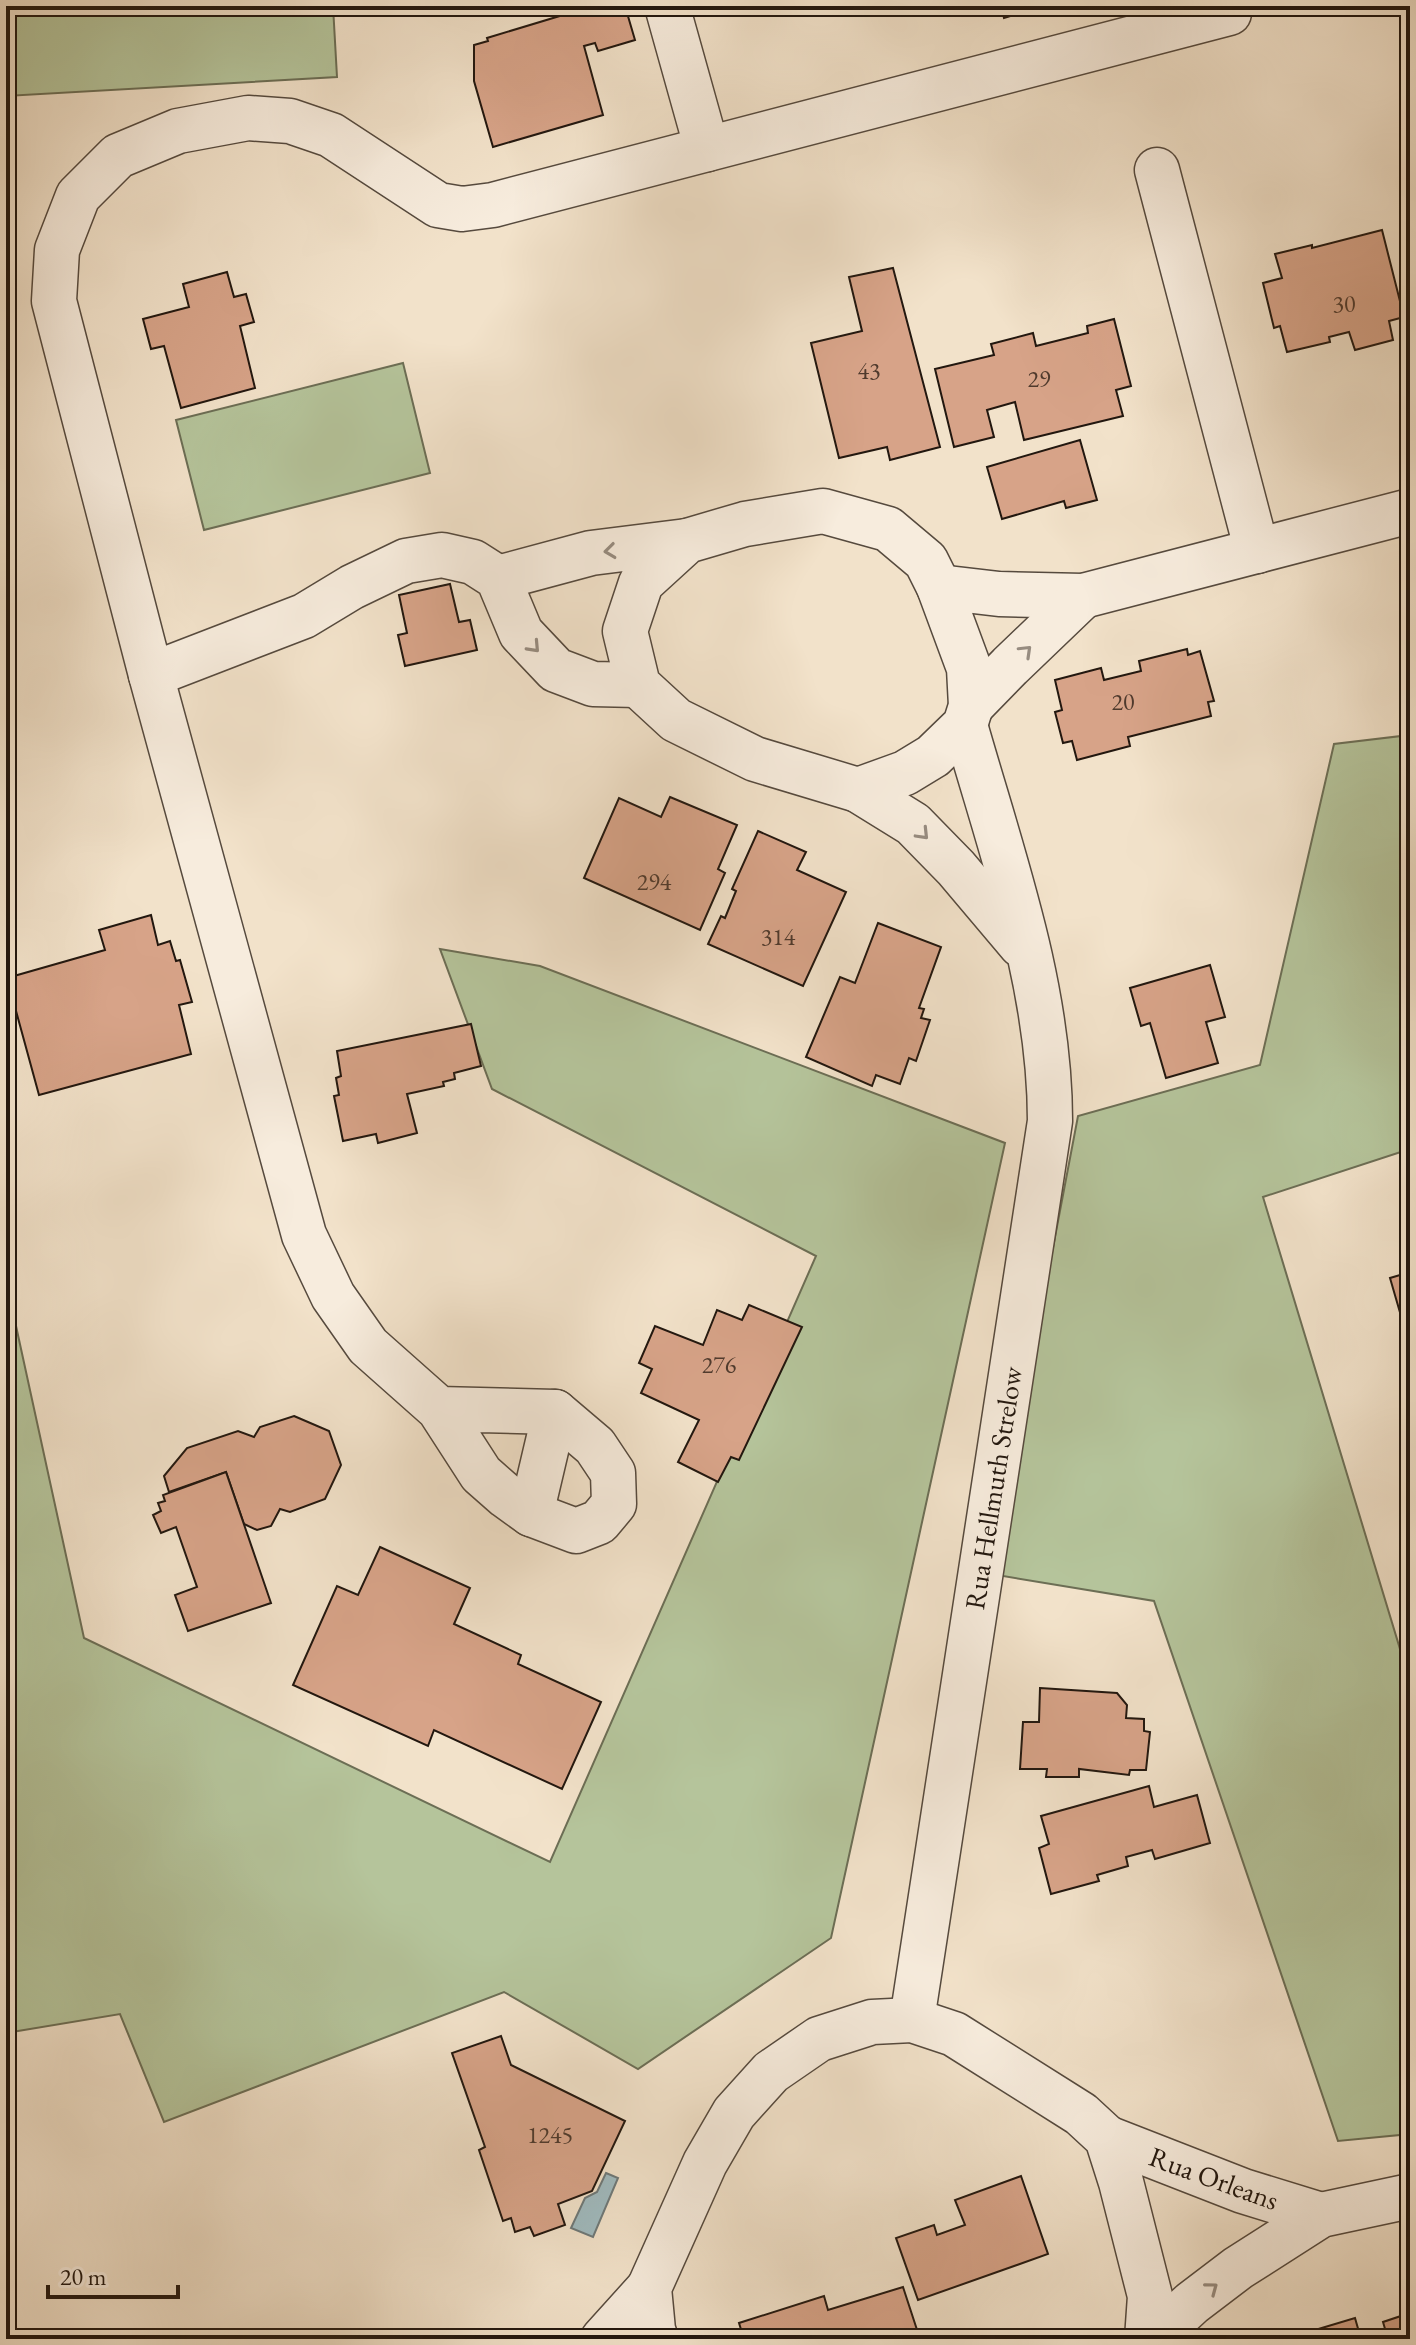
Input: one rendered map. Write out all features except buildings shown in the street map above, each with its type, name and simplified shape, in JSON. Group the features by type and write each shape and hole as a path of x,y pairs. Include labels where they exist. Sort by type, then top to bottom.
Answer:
{"street":[{"path":"667,6 707,149"},
{"path":"439,1409 555,1412 595,1446 613,1473 614,1504 599,1522 576,1531 531,1514 506,1496 481,1474 439,1409 368,1346 333,1296 304,1235 151,675 54,301 57,250 78,196 118,156 178,131 248,118 290,121 331,135 438,205 462,209 493,205 1229,13 1227,6"},
{"path":"1157,170 1257,551"},
{"name":"Rua Hellmuth Strelow","path":"498,578 591,553 687,541 745,524 823,511 888,529 926,561 969,668 968,716 1031,956 1050,1077 1050,1121 912,2020"},
{"path":"939,587 999,594 1083,596 1410,511"},
{"path":"687,541 641,583 625,631 638,685 676,720 755,759 858,790 913,824 956,868 1031,956"},
{"path":"151,675 304,616 352,587 406,561 442,555 473,562 498,578 521,633 556,670 593,684 638,685"},
{"path":"858,790 905,773 933,756 1010,666 1083,596"},
{"path":"531,1514 555,1412"},
{"path":"603,2339 649,2288 705,2163 734,2113 769,2074 819,2039 872,2022 912,2020 954,2034 1081,2114 1107,2138 1150,2296 1147,2339"},
{"name":"Rua Orleans","path":"1107,2138 1243,2191 1321,2215"},
{"name":"Rua Orleans","path":"1153,2339 1192,2303 1238,2268 1321,2215 1410,2196"},
{"path":"649,2288 656,2339"}],"green space":[{"path":"333,6 337,77 6,96 6,9"},
{"path":"403,363 430,473 204,530 176,420"},
{"path":"1410,735 1410,1149 1263,1197 1410,1682 1410,2134 1338,2141 1154,1601 991,1574 1078,1116 1260,1065 1334,744"},
{"path":"440,949 540,966 1005,1143 831,1938 638,2069 504,1992 164,2122 120,2014 6,2033 6,1280 84,1638 550,1862 816,1256 492,1089"}],"water":[{"path":"606,2173 618,2178 593,2237 571,2228 585,2198 597,2192"}]}
